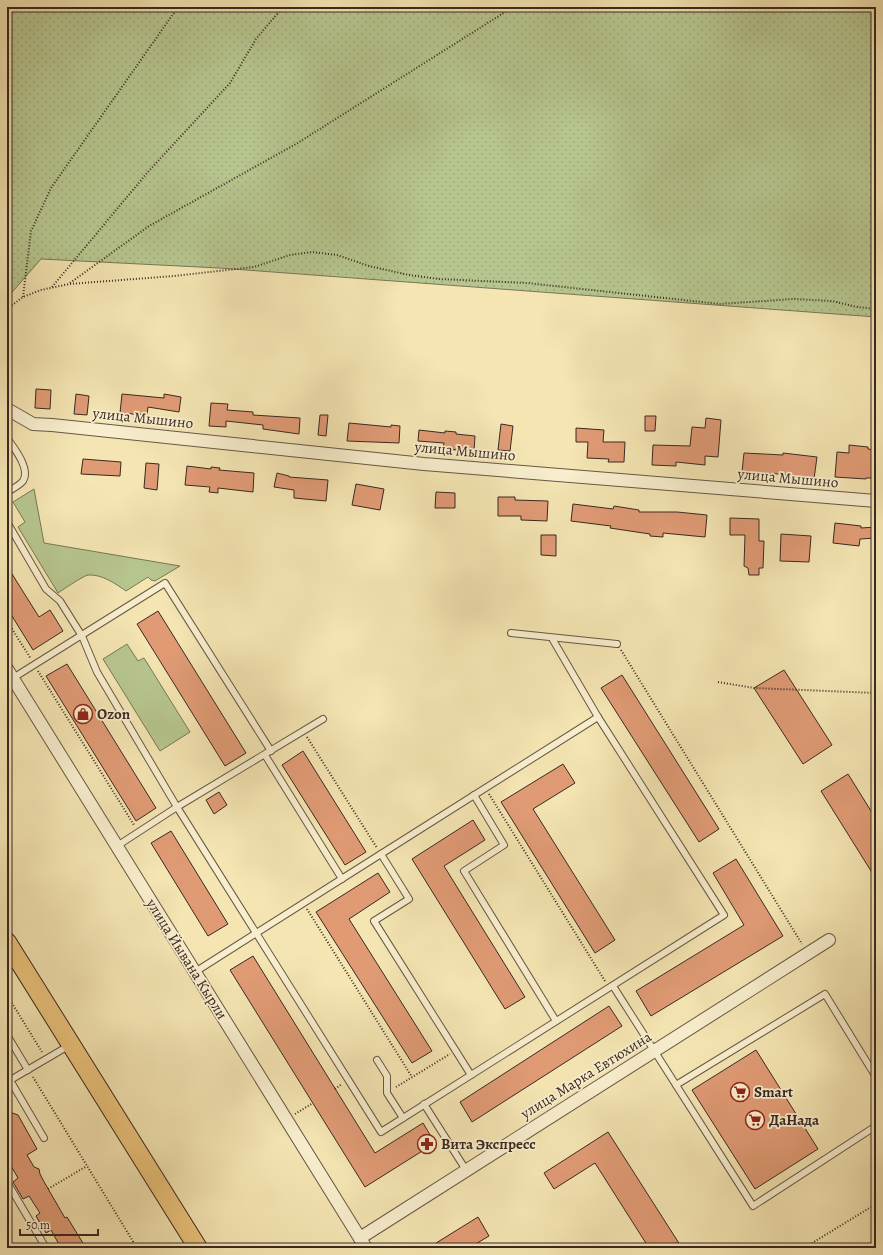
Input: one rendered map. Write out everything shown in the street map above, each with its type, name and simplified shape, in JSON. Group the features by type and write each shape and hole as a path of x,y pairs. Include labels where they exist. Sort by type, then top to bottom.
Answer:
{"main road":[{"path":"7,942 198,1248"}],"street":[{"name":"улица Мышино","path":"7,409 34,424 52,424 424,464 876,501"},
{"name":"улица Йывана Кырли","path":"10,674 363,1243"},
{"name":"улица Марка Евтюхина","path":"363,1243 466,1170 829,940"}],"lane":[{"path":"7,438 26,471 20,484 7,492"},
{"path":"7,522 46,589 60,601 82,636 97,672 177,807 381,1132 724,915 598,717 553,640"},
{"path":"10,674 35,665 165,583 271,751"},
{"path":"511,633 617,644"},
{"path":"195,972 598,717"},
{"path":"117,846 177,807 323,719"},
{"path":"265,755 342,879"},
{"path":"474,795 504,844 464,870 556,1021"},
{"path":"381,854 409,899 374,921 472,1075"},
{"path":"611,987 654,1050 753,1206 876,1126"},
{"path":"676,1085 825,994 876,1077"},
{"path":"7,1035 28,1070"},
{"path":"44,1138 8,1079 28,1070 71,1044"},
{"path":"377,1060 387,1076 387,1093 403,1118"},
{"path":"424,1104 466,1170"},
{"path":"7,1182 46,1248"}],"path":[{"path":"23,297 31,231 51,188 178,7"},
{"path":"52,288 147,173 230,83 256,39 284,7"},
{"path":"69,284 149,226 296,144 513,7"},
{"path":"7,309 23,297 41,290 69,284 174,276 254,266 290,255 312,252 337,255 369,266 409,275 439,279 527,283 720,304 793,300 832,301 857,307 876,309"},
{"path":"7,621 138,832"},
{"path":"617,644 808,953"},
{"path":"718,682 754,688 876,694"},
{"path":"303,731 381,854"},
{"path":"485,788 611,987"},
{"path":"303,903 412,1077"},
{"path":"7,995 46,1059"},
{"path":"387,1093 456,1050"},
{"path":"28,1070 137,1248"},
{"path":"286,1119 313,1103"},
{"path":"48,1189 87,1166"},
{"path":"804,1248 876,1204"}],"green space":[{"path":"7,7 876,7 876,317 219,268 41,259 7,298"},
{"path":"34,489 44,543 180,566 155,581 148,577 126,591 104,578 88,575 58,593 18,527 25,522 13,502"},
{"path":"127,644 138,661 144,658 190,732 160,751 103,659"}],"building":[{"path":"36,389 51,390 50,409 35,408"},
{"path":"76,394 89,396 87,415 74,414"},
{"path":"122,394 164,398 164,394 181,397 179,412 148,407 147,415 120,413"},
{"path":"211,403 228,404 227,410 253,412 253,415 300,418 299,434 263,429 263,425 226,421 226,427 209,426"},
{"path":"320,415 328,415 326,436 318,435"},
{"path":"645,416 656,416 655,431 645,431"},
{"path":"706,418 721,420 718,457 705,456 705,465 676,462 676,466 652,465 653,445 690,446 692,427 705,428"},
{"path":"349,423 391,427 391,425 400,426 399,443 347,441"},
{"path":"501,424 513,426 510,451 498,450"},
{"path":"576,428 604,430 603,442 625,442 624,462 608,462 609,459 587,458 588,442 576,442"},
{"path":"419,430 445,433 445,431 456,432 456,434 475,436 474,451 443,449 444,443 418,441"},
{"path":"849,445 868,447 868,449 876,450 876,478 866,479 835,477 837,452 849,453"},
{"path":"744,453 783,455 783,453 817,457 814,479 779,474 742,472"},
{"path":"83,459 121,462 120,476 81,474"},
{"path":"146,463 159,464 157,490 144,488"},
{"path":"187,466 211,469 211,467 220,468 219,470 254,473 253,492 218,488 218,493 209,492 210,487 185,485"},
{"path":"277,473 289,477 328,480 326,501 294,498 294,490 274,487"},
{"path":"356,484 384,489 380,510 352,505"},
{"path":"436,492 455,493 455,508 435,508"},
{"path":"498,497 515,497 515,500 548,501 547,521 521,520 521,516 498,516"},
{"path":"573,504 613,509 614,506 639,510 639,512 677,512 707,515 705,537 663,533 663,537 650,536 650,534 610,528 611,526 571,521"},
{"path":"730,518 759,519 759,541 764,541 763,568 759,568 759,575 749,575 748,568 744,566 745,535 730,535"},
{"path":"835,523 861,526 861,528 876,527 876,538 860,539 859,546 833,543"},
{"path":"781,534 811,536 809,562 780,561"},
{"path":"541,535 556,535 556,556 541,555"},
{"path":"7,566 39,617 50,610 63,631 33,650 7,608"},
{"path":"158,611 246,753 225,766 137,624"},
{"path":"67,664 156,808 136,821 46,676"},
{"path":"784,670 832,745 803,764 754,688"},
{"path":"622,675 719,829 699,842 601,688"},
{"path":"303,751 366,852 345,865 282,765"},
{"path":"563,764 575,783 533,809 615,940 595,953 501,802"},
{"path":"848,774 876,819 876,879 821,791"},
{"path":"219,792 227,805 214,814 206,800"},
{"path":"473,820 485,840 444,866 525,997 505,1009 412,859"},
{"path":"171,831 228,924 208,936 151,843"},
{"path":"736,859 783,936 651,1016 636,991 744,925 713,873"},
{"path":"378,873 390,892 349,919 432,1051 412,1063 316,912"},
{"path":"253,956 375,1153 423,1123 435,1143 365,1187 230,970"},
{"path":"609,1006 622,1026 472,1122 460,1102"},
{"name":"ДаНада","path":"756,1050 818,1149 755,1189 692,1090"},
{"path":"7,1111 18,1115 37,1149 27,1155 34,1167 39,1169 43,1180 65,1218 67,1217 86,1248 61,1248 51,1230 46,1233 36,1216 40,1213 29,1196 23,1199 13,1182 18,1178 7,1159"},
{"path":"608,1132 682,1248 649,1248 595,1163 554,1189 544,1173"},
{"path":"478,1217 489,1236 469,1248 428,1248"}],"place":[{"name":"Ozon","path":"83,714"},
{"name":"Smart","path":"740,1092"},
{"name":"ДаНада","path":"755,1120"},
{"name":"Вита Экспресс","path":"427,1144"}]}
